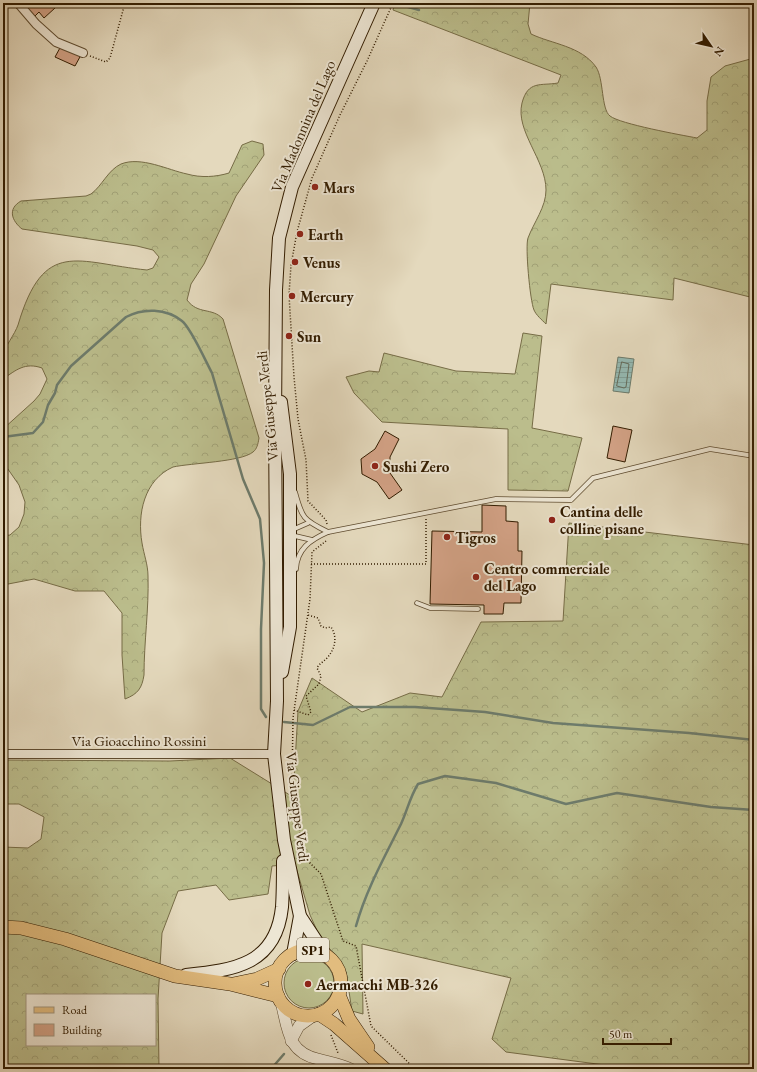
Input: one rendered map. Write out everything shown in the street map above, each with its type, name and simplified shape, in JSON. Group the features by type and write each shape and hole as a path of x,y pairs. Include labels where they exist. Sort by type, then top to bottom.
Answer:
{"main road":[{"name":"Via Madonnina del Lago","path":"276,339 279,238 292,187 374,3"},
{"name":"Via Giuseppe Verdi","path":"276,339 275,472 277,701 274,754 284,840 300,916 325,954"},
{"name":"Via Giuseppe Verdi","path":"276,339 290,474 290,627 277,701"},
{"name":"Via Giuseppe Verdi","path":"275,472 282,524 289,531"},
{"name":"Via Giuseppe Verdi","path":"276,599 281,583 282,541 289,531"},
{"path":"174,976 219,972 242,966 262,954 276,932 282,908 284,840"},
{"name":"Via Giuseppe Verdi","path":"293,954 300,916"},
{"name":"SP1","path":"3,927 21,928 64,938 174,976 230,984 280,999 295,1013 316,1015 334,1024 382,1066"},
{"name":"SP1","path":"280,999 276,978 278,969 285,960 293,954 309,950 325,954 335,964 341,977 339,996 348,1019 382,1066"},
{"name":"SP1","path":"230,984 257,979 278,969"},
{"path":"316,1015 334,1003 339,996"}],"street":[{"path":"18,3 36,24 56,42 83,53"},
{"name":"Via Gioacchino Rossini","path":"3,754 274,754"},
{"path":"280,999 291,1041 304,1054 335,1066 351,1069"},
{"path":"291,1041 299,1026 316,1015"}],"lane":[{"path":"290,627 297,557 312,540 328,532 496,499 571,500 593,478 710,449 754,456"},
{"path":"290,474 300,510 308,523 328,532"},
{"path":"308,523 289,531 295,536 312,540"},
{"path":"417,603 430,608 478,609"}],"path":[{"path":"83,53 106,62 110,58 125,3"},
{"path":"393,3 312,178 291,265 289,295 294,377 298,419 306,460 308,501 326,520 328,532 326,541 312,552 308,615 293,718 292,782 304,857 321,874 343,941 356,946 371,1026 415,1069"},
{"path":"311,564 426,564 426,519 436,517 435,511"},
{"path":"294,710 308,714 312,712 306,696 319,684 321,676 317,668 318,665 329,656 334,647 335,634 331,627 325,628 321,626 318,618 308,615"},
{"path":"331,1033 330,1038 337,1048 338,1054 335,1066"}],"green space":[{"path":"395,3 530,3 528,24 531,34 566,46 590,60 599,72 605,107 610,116 638,126 697,138 707,130 707,101 711,77 725,66 754,58 754,298 674,278 673,300 551,284 546,324 536,314 532,305 527,251 527,243 530,232 544,202 546,190 545,179 527,135 521,114 522,103 528,91 532,87 558,83 561,75 393,10"},
{"path":"252,141 263,144 264,155 236,196 204,264 191,284 187,300 196,308 219,315 223,319 259,438 256,448 253,452 247,455 215,462 173,467 155,480 149,489 142,510 141,521 142,543 148,576 144,675 139,690 125,699 122,655 122,613 104,591 75,591 34,579 3,585 3,536 10,535 19,527 24,514 25,502 19,485 3,462 3,429 34,401 40,394 47,379 42,368 36,366 26,366 3,379 2,361 7,345 17,329 28,297 39,278 52,267 66,262 82,261 147,270 153,268 159,257 153,250 137,246 22,229 12,215 14,208 21,201 86,196 91,194 112,170 121,164 129,162 154,164 198,176 214,176 229,173 242,145"},
{"path":"523,333 542,336 532,428 582,438 568,491 508,490 508,429 382,422 354,393 346,377 369,371 379,372 384,353 456,371 515,374"},
{"path":"569,523 754,545 754,1069 635,1069 506,1052 492,1039 511,978 362,944 363,1014 352,1011 346,972 338,960 324,946 310,915 295,864 272,866 268,894 229,900 216,885 178,891 162,933 158,999 159,1069 3,1069 3,847 28,848 41,839 44,817 19,804 3,804 3,760 170,761 230,758 293,797 298,711 312,678 362,712 410,693 442,697 481,622 563,621"},
{"path":"309,958 318,960 329,969 334,983 332,992 323,1003 309,1008 300,1006 289,997 284,983 286,974 295,963"}],"water":[{"path":"618,357 634,359 629,393 613,391"}],"building":[{"path":"21,3 50,3 55,8 44,18 39,12 34,17"},
{"path":"61,46 81,55 75,66 55,57"},
{"path":"613,426 632,430 625,462 607,458"},
{"path":"385,431 399,439 390,457 390,473 402,490 389,499 377,482 362,474 361,459 375,449"},
{"name":"Centro commerciale del Lago","path":"482,505 506,506 506,521 518,522 518,551 522,551 521,603 504,603 503,614 484,614 484,605 430,604 432,531 482,532"}],"waterway":[{"path":"394,3 419,10"},
{"path":"3,437 33,433 43,422 48,405 55,393 57,385 71,366 126,317 147,311 162,312 176,317 186,325 212,373 243,479 260,519 264,563 261,629 261,709 266,717"},
{"path":"284,722 313,725 350,707 415,707 485,712 553,723 689,733 754,740"},
{"path":"356,926 370,887 401,824 418,784 445,776 496,783 566,804 617,793 711,807 754,810"},
{"path":"271,1069 284,1054"}],"place":[{"name":"Mars","path":"315,187"},
{"name":"Earth","path":"300,234"},
{"name":"Venus","path":"295,262"},
{"name":"Mercury","path":"292,296"},
{"name":"Sun","path":"289,336"},
{"name":"Sushi Zero","path":"375,466"},
{"name":"Cantina delle colline pisane","path":"552,520"},
{"name":"Tigros","path":"447,537"},
{"name":"Centro commerciale del Lago","path":"476,577"},
{"name":"Aermacchi MB-326","path":"308,984"}]}
